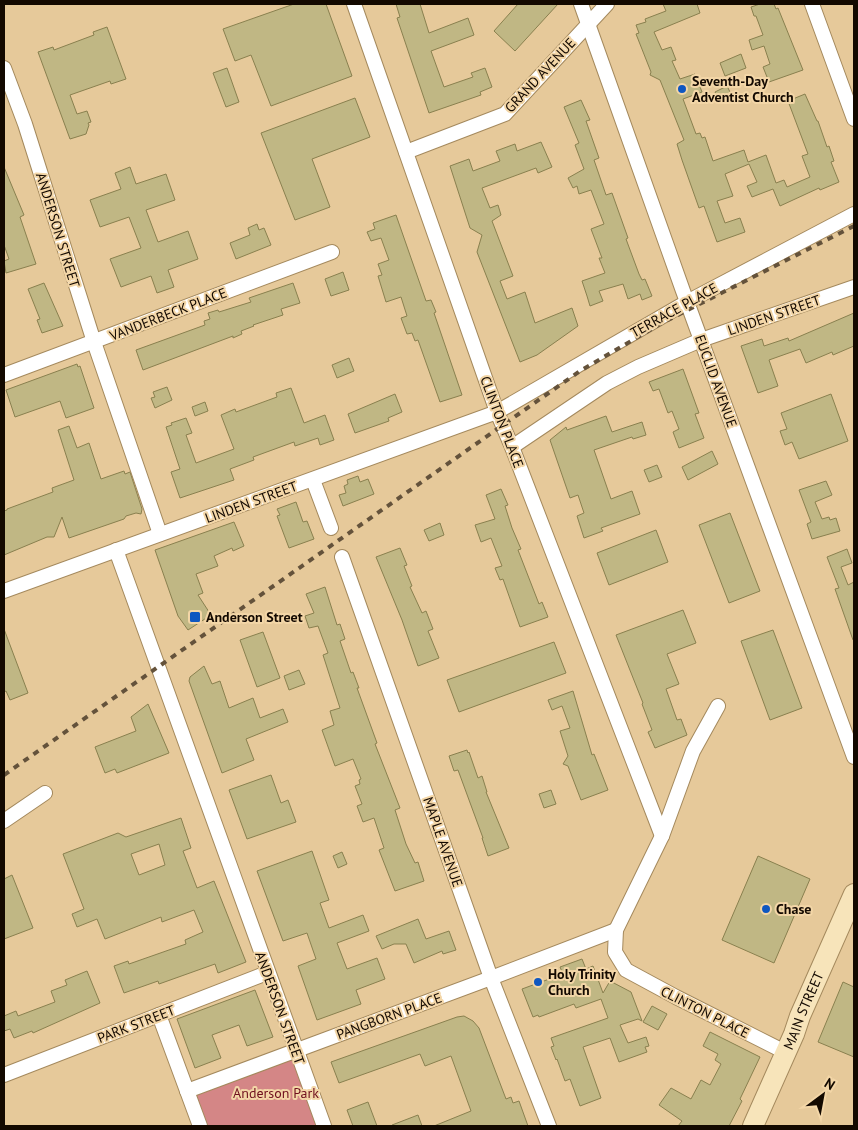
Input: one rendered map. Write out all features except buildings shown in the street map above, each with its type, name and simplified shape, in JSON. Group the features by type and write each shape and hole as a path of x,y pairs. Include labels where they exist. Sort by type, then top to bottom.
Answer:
{"main road":[{"name":"MAIN STREET","path":"754,1126 854,894"}],"street":[{"name":"CLINTON PLACE","path":"354,4 497,412 662,836"},
{"name":"EUCLID AVENUE","path":"581,4 687,302 854,757"},
{"name":"GRAND AVENUE","path":"406,152 505,114 607,4"},
{"path":"812,4 854,119"},
{"name":"ANDERSON STREET","path":"4,68 25,124 94,342 160,534"},
{"name":"TERRACE PLACE","path":"497,412 687,302 854,214"},
{"name":"VANDERBECK PLACE","path":"4,375 332,252"},
{"name":"LINDEN STREET","path":"512,447 607,383 638,367 701,340 854,287"},
{"name":"LINDEN STREET","path":"4,591 497,412"},
{"path":"313,480 331,528"},
{"name":"ANDERSON STREET","path":"116,550 267,973 324,1126"},
{"name":"MAPLE AVENUE","path":"342,557 491,978 549,1126"},
{"path":"616,930 662,836 693,752 718,706"},
{"path":"4,821 45,793"},
{"name":"CLINTON PLACE","path":"616,930 615,952 626,970 676,998 785,1052"},
{"name":"PANGBORN PLACE","path":"187,1091 616,930"},
{"name":"PARK STREET","path":"4,1075 267,973"},
{"path":"159,1015 200,1126"}],"green space":[{"name":"Anderson Park","path":"296,1051 324,1126 200,1126 187,1091"}],"railway":[{"path":"4,775 580,371 660,324 854,226"}],"place":[{"name":"Seventh-Day Adventist Church","path":"682,89"},
{"name":"Anderson Street","path":"195,617"},
{"name":"Chase","path":"766,909"},
{"name":"Holy Trinity Church","path":"538,982"}]}
